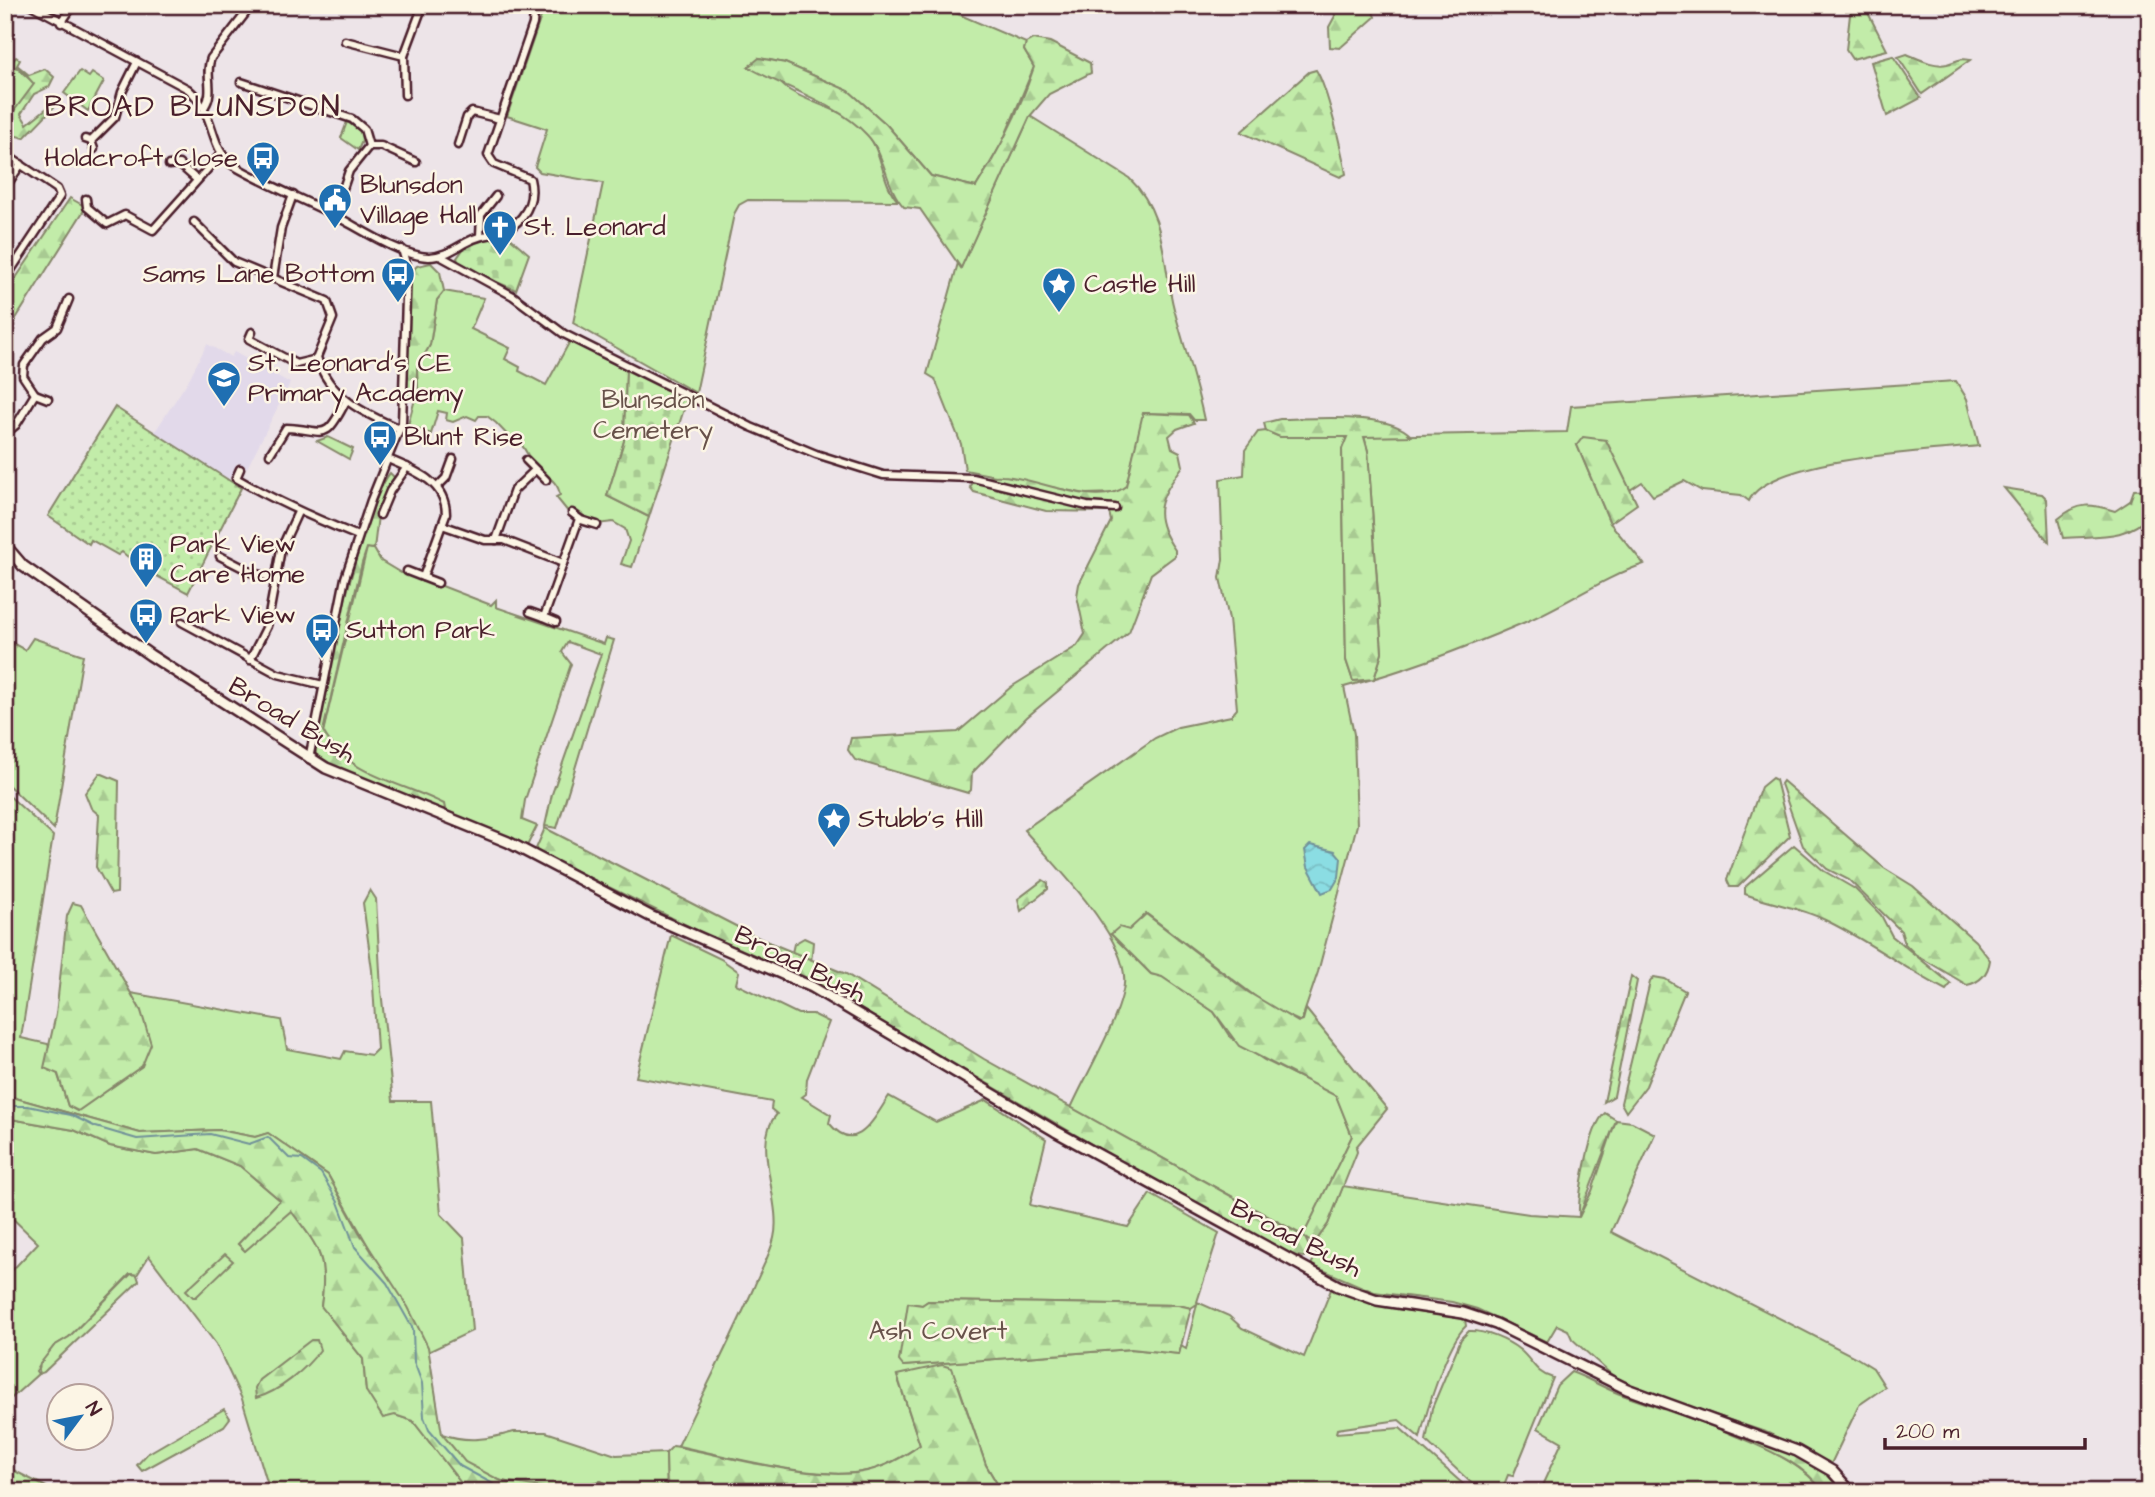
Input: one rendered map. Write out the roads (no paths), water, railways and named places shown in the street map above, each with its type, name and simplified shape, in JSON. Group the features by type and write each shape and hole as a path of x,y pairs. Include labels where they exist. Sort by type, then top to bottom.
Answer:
{"main road":[{"name":"Broad Bush","path":"5,545 23,566 47,583 309,759 352,781 508,842 650,916 812,987 1055,1131 1338,1286 1400,1306 1448,1310 1479,1318 1654,1400 1797,1451 1832,1471 1851,1492"}],"street":[{"path":"31,5 180,83 205,106 221,154 243,171 420,256 440,256 480,236 505,232 516,225 531,193 530,179 494,164 489,157 535,20 530,5"},
{"path":"61,23 71,9 80,5"},
{"path":"205,106 210,94 208,66 211,58 252,5"},
{"path":"405,95 404,56 424,5"},
{"path":"345,41 404,56"},
{"path":"94,149 88,140 115,117 120,96 137,62"},
{"path":"241,82 356,121 364,129 369,146"},
{"path":"458,145 470,114 479,112 500,119"},
{"path":"369,146 381,146 416,162"},
{"path":"334,215 349,171 369,146"},
{"path":"5,154 57,189 60,196 11,270 5,273"},
{"path":"86,199 87,207 107,224 125,215 153,230 221,154"},
{"path":"5,188 21,164"},
{"path":"169,165 179,164 197,180"},
{"path":"273,278 281,228 293,195"},
{"path":"480,236 481,215 496,196"},
{"path":"194,222 229,259 327,302 334,314 317,359"},
{"path":"309,759 336,610 358,536 400,429 404,411 407,267 402,249"},
{"path":"407,267 420,256"},
{"path":"440,256 513,296 543,321 572,338 751,427 816,454 883,475 978,479 1087,506 1115,508"},
{"path":"48,399 35,394 23,376 24,365 43,338 57,328 69,299"},
{"path":"252,332 248,339 294,363 317,359"},
{"path":"317,359 330,382 346,401 365,414 400,429"},
{"path":"5,433 16,425 35,394"},
{"path":"270,454 286,429 315,434 327,430 346,401"},
{"path":"388,459 427,477 437,487 447,511 424,577"},
{"path":"437,487 446,478 453,459"},
{"path":"526,460 545,480"},
{"path":"392,513 382,512 390,491 407,467"},
{"path":"240,469 236,478 262,497 358,536"},
{"path":"496,540 514,490 535,470"},
{"path":"250,660 267,626 283,544 298,512"},
{"path":"572,513 579,519 597,525"},
{"path":"544,617 579,519"},
{"path":"442,525 563,563"},
{"path":"230,561 234,553"},
{"path":"220,556 253,573 276,578"},
{"path":"407,570 438,583"},
{"path":"530,612 556,622"},
{"path":"196,630 201,621"},
{"path":"182,622 285,677 323,685"}],"water":[{"path":"1310,845 1335,851 1341,858 1339,877 1332,889 1322,893 1308,867 1305,850"}],"waterway":[{"path":"5,1106 28,1106 71,1115 96,1127 137,1139 210,1134 249,1144 268,1137 289,1158 302,1159 321,1173 338,1202 355,1247 387,1283 413,1329 414,1362 422,1383 424,1417 429,1430 460,1466 495,1485 523,1492"}],"place":[{"name":"Holdcroft Close","path":"263,188"},
{"name":"Blunsdon Village Hall","path":"335,230"},
{"name":"St. Leonard","path":"500,257"},
{"name":"Sams Lane Bottom","path":"398,304"},
{"name":"Castle Hill","path":"1059,314"},
{"name":"St. Leonard's CE Primary Academy","path":"224,408"},
{"name":"Blunt Rise","path":"380,467"},
{"name":"Park View Care Home","path":"146,589"},
{"name":"Park View","path":"146,645"},
{"name":"Sutton Park","path":"322,660"},
{"name":"Stubb's Hill","path":"834,849"}],"district":[{"name":"BROAD BLUNSDON","path":"193,107"}],"park label":[{"name":"Blunsdon Cemetery","path":"653,415"},
{"name":"Ash Covert","path":"938,1331"}]}
